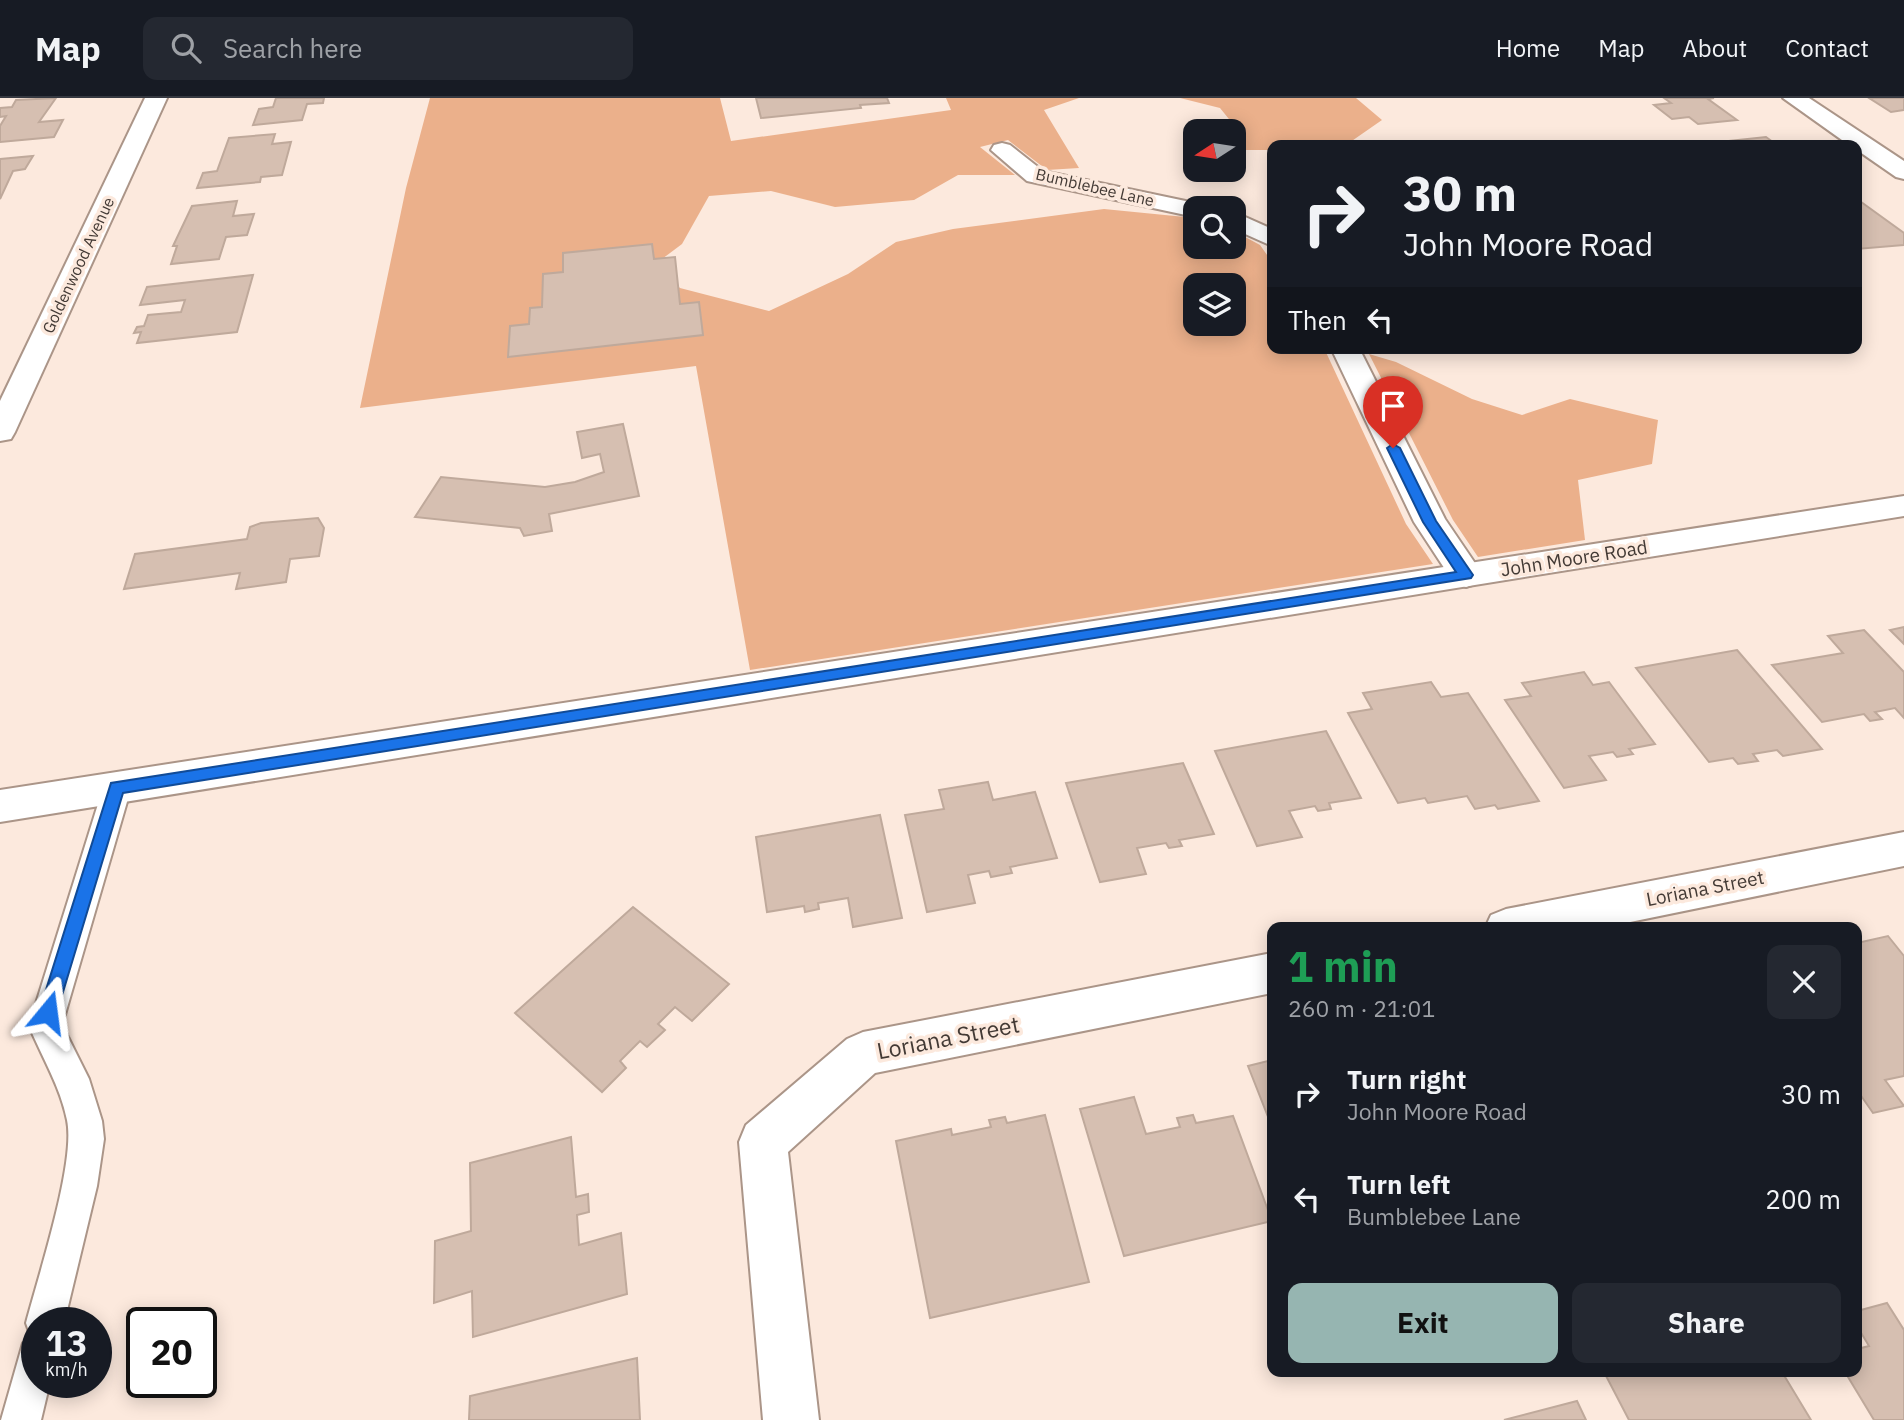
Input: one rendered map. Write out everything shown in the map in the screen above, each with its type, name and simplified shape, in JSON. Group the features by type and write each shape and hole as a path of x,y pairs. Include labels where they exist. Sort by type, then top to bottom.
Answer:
{"street":[{"name":"Goldenwood Avenue","path":"0,432 156,98"},
{"path":"1794,98 1856,140"},
{"path":"1862,144 1904,172"},
{"name":"Bumblebee Lane","path":"1002,150 1035,176 1183,207"},
{"path":"1246,225 1267,236"},
{"path":"1348,354 1430,522 1466,575"},
{"name":"John Moore Road","path":"0,806 1904,506"},
{"name":"Loriana Street","path":"1536,922 1904,849"},
{"name":"Loriana Street","path":"791,1420 763,1142 863,1054 1267,974"}],"lane":[{"path":"49,1307 79,1186 86,1139 85,1121 72,1079 45,1026 117,788"},
{"path":"21,1420 27,1398"}],"shaded area":[{"path":"430,98 720,98 731,141 951,110 946,98 1079,98 1044,110 1079,168 1047,170 1008,140 980,147 1015,175 958,175 914,200 835,207 771,191 709,196 682,244 654,265 680,288 769,311 848,274 896,242 953,229 1104,209 1183,217 1183,259 1246,259 1246,237 1260,245 1267,255 1267,354 1327,354 1406,524 1433,564 750,670 696,366 360,408 406,188"},
{"path":"1180,98 1356,98 1382,120 1353,140 1267,140 1267,150 1246,150 1246,119 1229,119 1220,108"},
{"path":"1369,354 1396,362 1472,399 1522,415 1570,399 1658,420 1652,464 1578,480 1585,540 1478,557 1453,520"}],"building":[{"path":"56,98 39,122 63,120 54,137 0,142 0,126 6,116 0,117 0,108 12,107 16,100"},
{"path":"276,98 324,98 323,103 307,104 302,120 253,125 259,109 273,107"},
{"path":"756,98 887,98 889,103 761,118"},
{"path":"1664,98 1714,98 1708,99 1737,120 1698,124 1689,117 1672,119 1654,105 1671,103"},
{"path":"1869,98 1904,98 1904,110 1891,112"},
{"path":"275,134 272,144 291,142 282,175 261,177 260,182 197,188 203,173 217,171 229,138"},
{"path":"1766,137 1770,140 1738,140"},
{"path":"33,156 25,169 13,171 0,199 0,159"},
{"path":"237,201 233,216 254,214 247,235 226,237 219,259 171,264 177,246 173,246 192,206"},
{"path":"1862,203 1904,233 1904,245 1862,249"},
{"path":"652,244 654,259 675,257 680,304 699,302 703,335 508,357 510,326 529,324 530,308 542,307 543,274 563,272 563,253"},
{"path":"253,275 237,332 137,343 141,332 134,333 137,327 144,326 148,315 181,312 185,300 140,305 147,287"},
{"path":"623,424 639,496 549,514 552,531 524,536 520,528 415,517 441,477 545,487 575,482 604,472 600,454 582,458 577,432"},
{"path":"318,518 324,528 319,556 290,559 286,582 236,589 240,573 124,589 135,554 247,539 250,527 261,523"},
{"path":"1904,627 1904,644 1890,630"},
{"path":"1864,630 1904,672 1904,718 1895,708 1875,712 1882,719 1870,721 1864,714 1822,722 1772,665 1843,653 1828,636"},
{"path":"1737,650 1822,749 1783,756 1777,750 1753,754 1758,761 1738,764 1733,758 1709,762 1636,668"},
{"path":"1584,672 1593,685 1609,682 1655,744 1629,749 1633,754 1617,757 1613,752 1589,756 1606,780 1564,788 1505,700 1531,696 1522,683"},
{"path":"1431,682 1441,697 1468,693 1539,801 1498,809 1495,805 1475,809 1467,796 1428,803 1425,798 1398,803 1348,713 1372,709 1363,693"},
{"path":"1326,731 1361,798 1329,803 1331,809 1318,811 1315,806 1289,811 1302,837 1257,846 1215,751"},
{"path":"1183,763 1214,834 1179,840 1182,846 1169,848 1166,843 1137,848 1146,874 1100,882 1066,783"},
{"path":"988,782 993,800 1035,792 1057,858 1010,867 1012,873 991,877 989,871 968,875 975,903 927,912 905,815 944,809 939,790"},
{"path":"880,815 902,918 853,927 848,898 818,903 819,909 805,912 804,906 767,912 756,837"},
{"path":"633,907 729,984 692,1021 675,1007 658,1024 665,1030 647,1047 640,1041 620,1061 626,1068 602,1092 515,1013"},
{"path":"1888,936 1904,956 1904,1076 1885,1080 1904,1106 1873,1113 1862,1097 1862,942"},
{"path":"1267,1061 1267,1114 1248,1066"},
{"path":"1134,1097 1146,1134 1180,1127 1177,1118 1193,1115 1196,1123 1233,1116 1267,1208 1267,1222 1124,1256 1080,1109"},
{"path":"1045,1115 1089,1282 930,1318 896,1141 951,1129 952,1135 991,1127 989,1120 1005,1117 1007,1123"},
{"path":"571,1137 576,1197 588,1194 589,1212 577,1215 579,1245 621,1233 627,1294 473,1337 472,1291 434,1303 435,1241 471,1231 470,1163"},
{"path":"1887,1303 1904,1330 1904,1420 1874,1420 1848,1377 1862,1377 1862,1348 1869,1346 1862,1334 1862,1310"},
{"path":"637,1358 640,1420 469,1420 470,1396"},
{"path":"1607,1377 1785,1377 1811,1420 1629,1420"},
{"path":"1577,1401 1586,1420 1504,1420"}],"route":[{"path":"48,1012 117,788 1466,575 1430,522 1393,448"}]}
